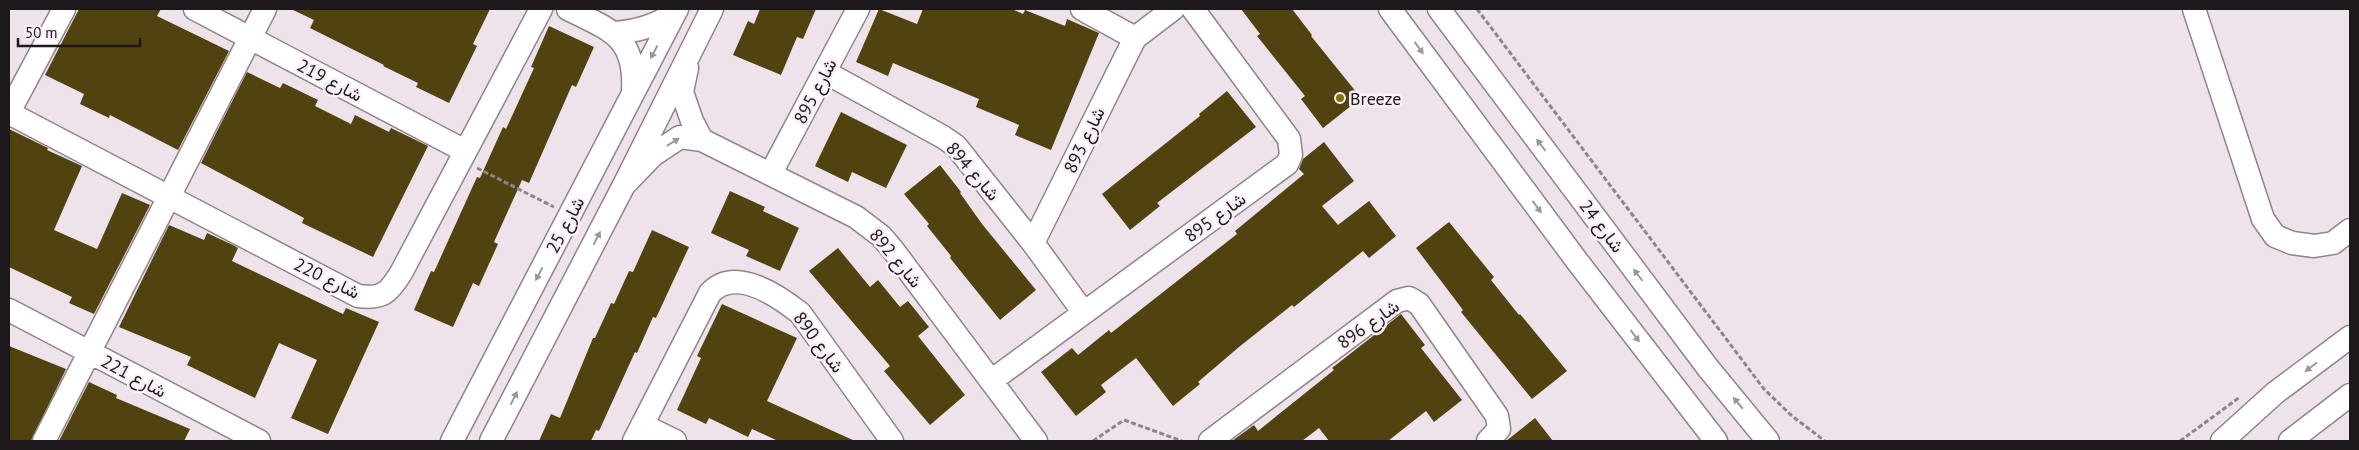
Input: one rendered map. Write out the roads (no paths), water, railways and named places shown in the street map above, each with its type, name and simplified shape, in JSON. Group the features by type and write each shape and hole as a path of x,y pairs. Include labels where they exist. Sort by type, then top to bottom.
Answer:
{"street":[{"path":"9,112 64,9"},
{"name":"شارع 219","path":"195,9 462,155"},
{"path":"44,441 265,9"},
{"name":"شارع 220","path":"9,112 358,296 373,298 384,294 392,287 541,9"},
{"path":"568,9 615,33 627,50 634,70 634,90 628,115 601,174 599,185 606,193 621,191"},
{"name":"شارع 25","path":"491,441 621,191 712,9"},
{"name":"شارع 895","path":"771,173 858,9"},
{"path":"1082,9 1135,38"},
{"name":"شارع 893","path":"1033,243 1135,38 1173,9"},
{"name":"شارع 895","path":"991,381 1287,164 1291,155 1289,139 1193,9"},
{"path":"1390,9 1577,260 1716,441"},
{"name":"شارع 24","path":"1439,9 1708,368 1768,441"},
{"path":"2194,9 2263,220 2275,236 2292,243 2314,246 2333,243 2350,230"},
{"path":"615,33 636,32 649,28 675,12"},
{"name":"شارع 25","path":"457,433 675,12"},
{"path":"691,50 682,92 692,121 702,140"},
{"name":"شارع 894","path":"825,72 956,146 1033,243 1084,313"},
{"name":"شارع 892","path":"621,191 653,154 680,137 702,140 856,217 881,236 1036,441"},
{"name":"شارع 890","path":"638,433 710,293 716,286 732,281 754,286 787,302 800,312 892,441"},
{"name":"شارع 896","path":"1210,441 1397,301 1409,298 1418,304 1497,416 1499,429 1488,441"},
{"name":"شارع 221","path":"9,310 259,441"},
{"path":"2222,441 2275,393 2350,338"},
{"path":"2290,441 2350,395"},
{"path":"457,433 474,426 480,432 479,441"},
{"path":"638,433 674,441"}],"place":[{"name":"Breeze","path":"1340,98"}]}
